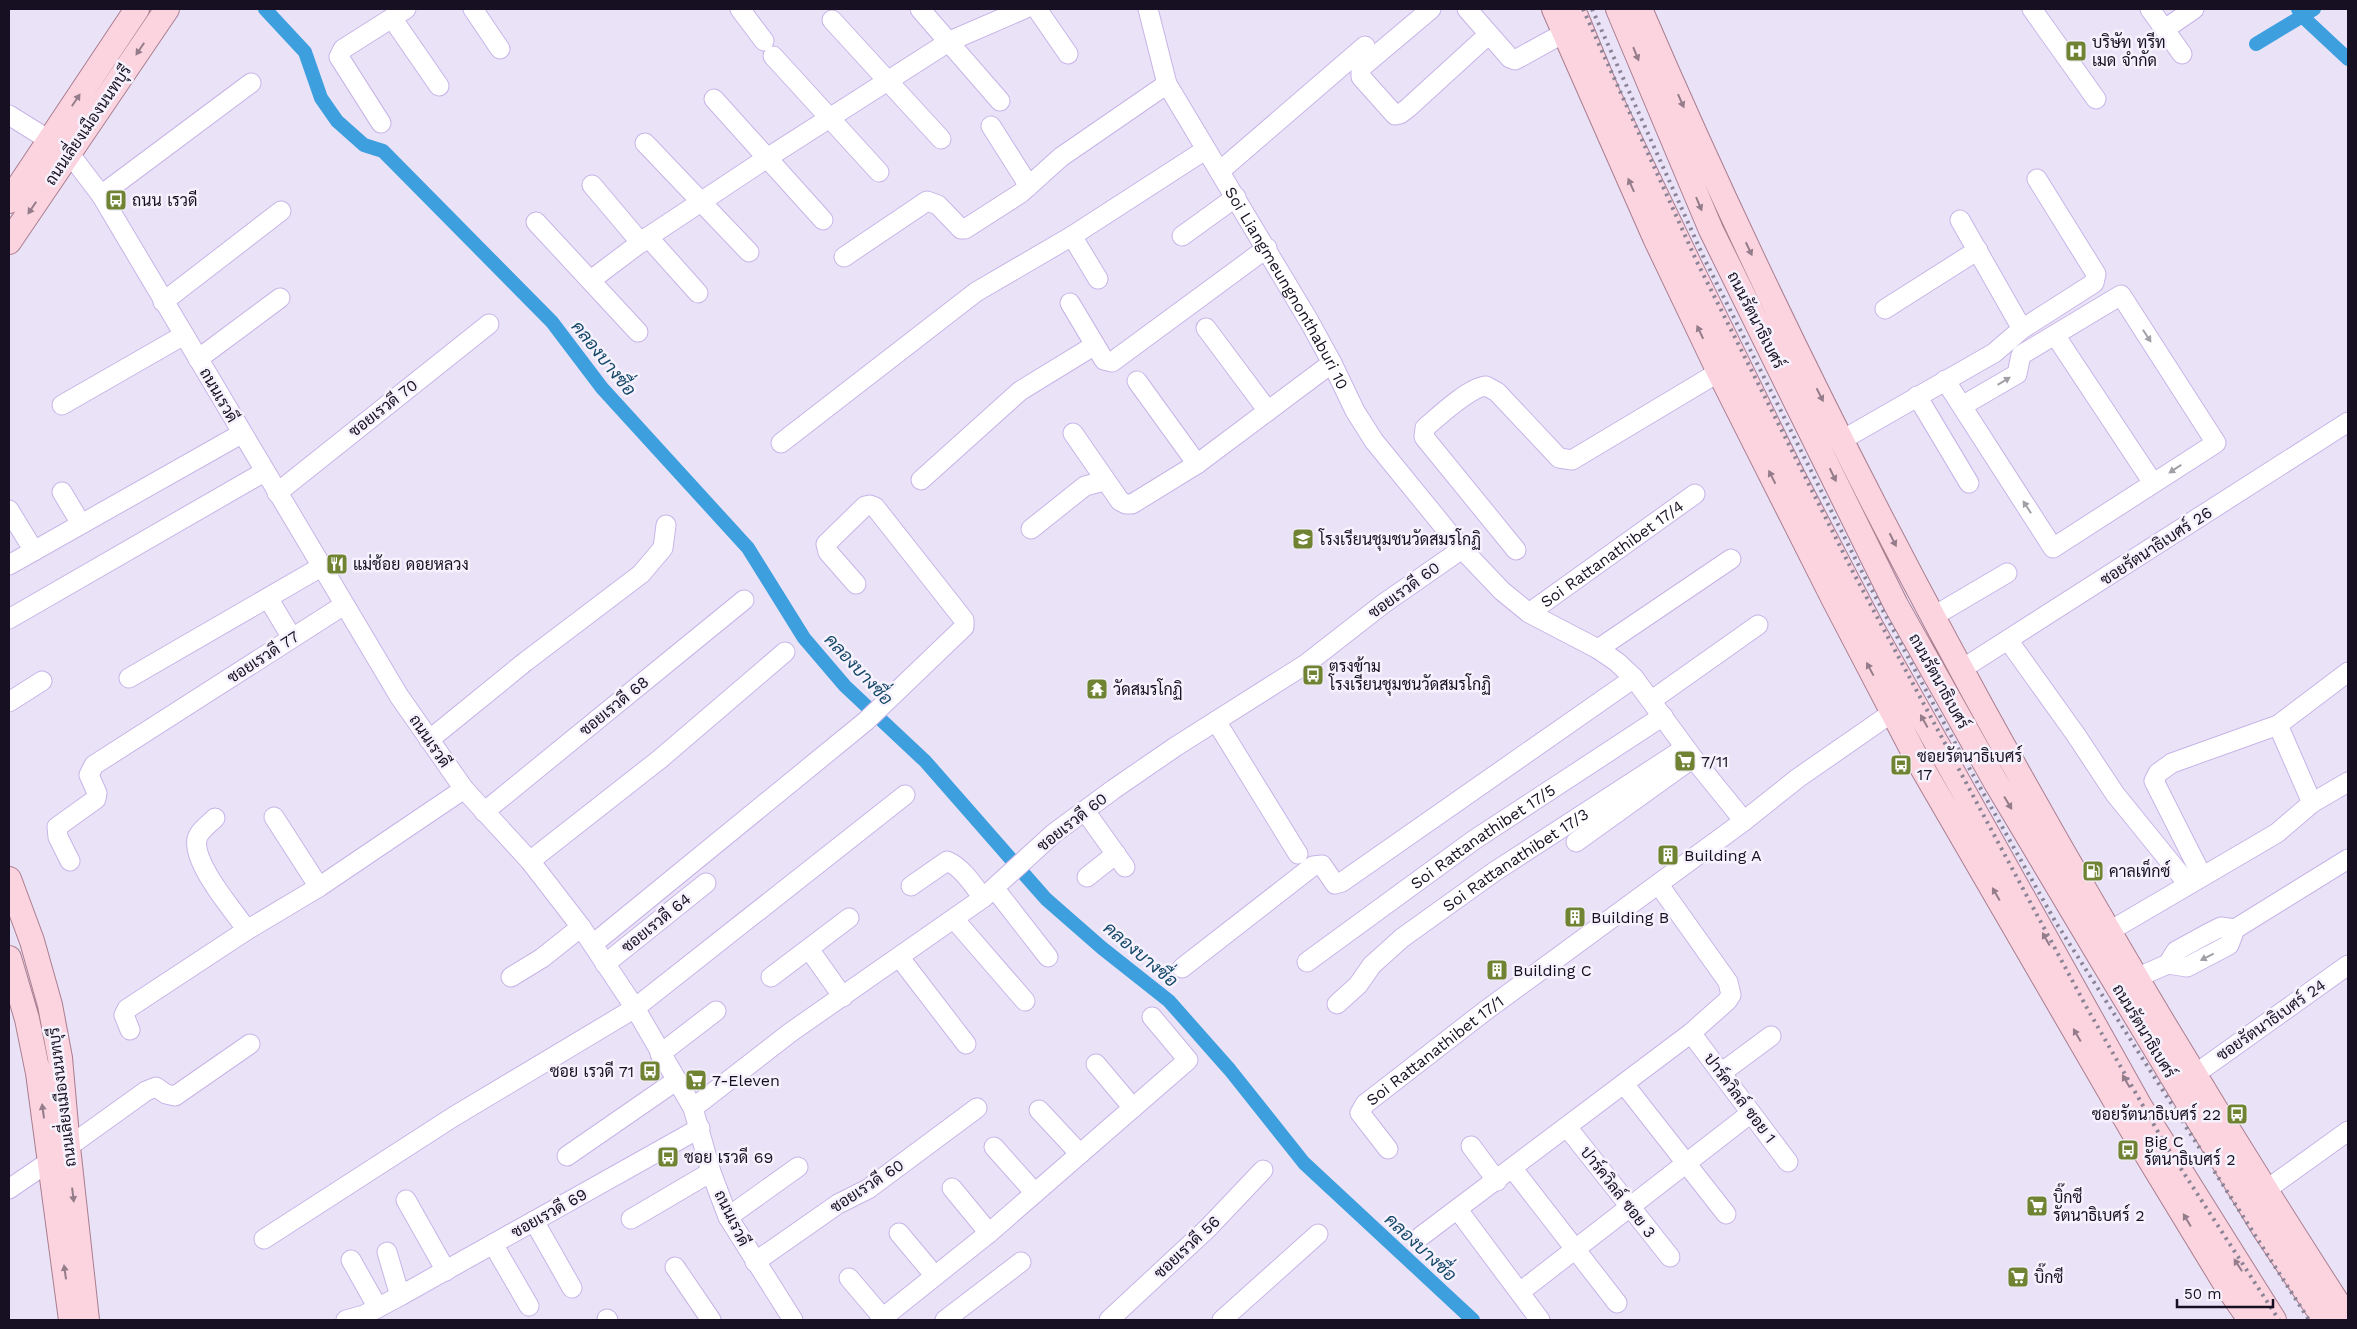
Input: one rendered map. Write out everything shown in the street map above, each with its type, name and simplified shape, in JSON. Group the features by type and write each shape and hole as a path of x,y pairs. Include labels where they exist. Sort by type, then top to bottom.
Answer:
{"main road":[{"name":"ถนนเลี่ยงเมืองนนทบุรี","path":"9,201 137,9"},
{"name":"ถนนเลี่ยงเมืองนนทบุรี","path":"9,242 167,9"},
{"path":"1554,9 1655,238 1719,372 1917,759 2121,1112 2226,1285 2250,1320"},
{"path":"1562,9 1608,94"},
{"name":"ถนนรัตนาธิเบศร์","path":"1573,9 1608,94 1793,476 1871,626 2141,1108 2274,1320"},
{"name":"ถนนรัตนาธิเบศร์","path":"1618,9 1711,230 1896,605 1995,781 2264,1229 2324,1320"},
{"name":"ถนนรัตนาธิเบศร์","path":"1640,9 1743,238 1842,440 1962,669 2108,932 2194,1075 2348,1319"},
{"path":"1791,390 1866,486"},
{"path":"1793,476 1834,600"},
{"name":"ถนนเลี่ยงเมืองนนทบุรี","path":"9,879 32,941 50,1005 60,1058 63,1094 59,1154 71,1320"},
{"path":"9,913 45,1028 63,1094"},
{"name":"ถนนเลี่ยงเมืองนนทบุรี","path":"9,960 59,1154 88,1320"}],"street":[{"path":"473,9 500,49"},
{"path":"740,9 769,49 879,172"},
{"path":"920,9 950,41 1000,101"},
{"path":"591,280 645,240 767,158 829,117 888,83 950,41 1025,9 1068,54"},
{"name":"Soi Liangmeungnonthaburi 10","path":"1148,9 1167,84 1205,150 1267,248 1332,362 1366,430 1462,548 1502,591 1529,612 1598,649 1618,662 1634,678 1664,716 1689,753 1744,821"},
{"path":"1431,9 1361,68 1361,77 1395,115 1408,108 1488,35"},
{"path":"1467,9 1488,35 1510,58 1515,60 1564,33"},
{"path":"2032,9 2096,99"},
{"path":"2150,9 2182,54"},
{"path":"2165,29 2194,9"},
{"path":"381,123 339,58 343,49 399,13 439,86"},
{"path":"832,20 941,139"},
{"path":"1220,171 1365,46"},
{"path":"101,194 251,82"},
{"path":"844,257 927,201 938,205 961,229 965,229 1029,186 1061,157 1167,84"},
{"path":"714,99 823,220"},
{"path":"14,125 49,140"},
{"path":"991,126 1029,186"},
{"path":"646,143 749,252"},
{"path":"780,443 976,292 1072,236 1205,150"},
{"name":"ถนนเรวดี","path":"69,154 101,194 163,302 384,673 464,789 530,862 581,926 634,1008 692,1108 700,1128 711,1172 728,1217 793,1320"},
{"path":"1842,440 1994,353 2022,329 2094,283 2096,274 2038,179"},
{"path":"592,186 698,293"},
{"path":"1182,236 1236,197"},
{"path":"163,302 281,211"},
{"path":"1960,220 2022,329"},
{"path":"536,222 638,332"},
{"path":"1072,236 1098,279"},
{"path":"1070,304 1104,360 1112,362 1267,248"},
{"path":"1885,309 1978,250"},
{"path":"1945,380 2053,548 2216,443 2121,295 2021,355 2017,374 1962,406"},
{"path":"198,358 280,298"},
{"name":"ซอยเรวดี 70","path":"277,493 489,324"},
{"path":"1206,328 1268,411"},
{"path":"62,405 184,335"},
{"path":"2055,335 2153,483"},
{"path":"921,480 1020,391 1095,345"},
{"path":"1073,433 1104,481 1120,501 1129,504 1197,464 1332,362"},
{"path":"1516,550 1424,437 1425,428 1434,420 1475,389 1486,386 1497,392 1559,458 1572,460 1719,372"},
{"path":"1137,381 1197,464"},
{"path":"1917,396 1969,483"},
{"name":"ซอยรัตนาธิเบศร์ 26","path":"1962,669 2348,422"},
{"path":"9,565 241,434"},
{"path":"9,619 264,472"},
{"path":"1031,529 1084,486 1104,481"},
{"path":"62,492 81,524"},
{"name":"Soi Rattanathibet 17/4","path":"1529,612 1695,494"},
{"path":"593,944 866,721 963,630 964,620 875,507 870,505 865,506 826,544 828,552 856,584"},
{"path":"9,510 34,551"},
{"path":"429,740 525,662 640,574 663,548 666,525"},
{"name":"ซอยเรวดี 60","path":"692,1108 776,1044 900,958 989,893 1054,834 1085,810 1175,747 1306,664 1383,604 1462,548"},
{"path":"1598,649 1731,558"},
{"path":"129,678 321,567"},
{"path":"1934,616 2007,573"},
{"path":"268,598 292,638"},
{"name":"ซอยเรวดี 68","path":"484,812 744,600"},
{"name":"ซอยเรวดี 77","path":"70,861 58,837 57,827 96,799 97,793 89,778 92,768 344,605"},
{"path":"1652,700 1758,625"},
{"path":"2008,640 2076,735 2115,794 2195,880"},
{"path":"530,862 660,759 785,652"},
{"path":"2195,880 2154,781 2155,777 2172,763 2278,725 2347,675"},
{"path":"1182,968 1313,866 1322,865 1337,885 1634,678"},
{"path":"9,702 42,681"},
{"path":"1744,821 1798,778 1893,712"},
{"name":"Soi Rattanathibet 17/5","path":"1307,962 1474,840 1664,716"},
{"path":"1216,721 1298,854"},
{"path":"2278,725 2312,803"},
{"path":"1576,842 1689,753"},
{"name":"Soi Rattanathibet 17/3","path":"1337,1004 1358,985 1372,965 1402,938 1494,872 1689,753"},
{"path":"2108,932 2277,834 2312,803 2348,782"},
{"path":"130,1030 124,1015 127,1009 247,930 319,887 464,789"},
{"path":"264,1239 452,1117 634,1008 905,795"},
{"path":"1085,810 1120,861 1088,877"},
{"path":"274,817 319,887"},
{"path":"215,818 200,833 197,840 203,866 247,930"},
{"name":"Soi Rattanathibet 17/1","path":"1388,1150 1360,1113 1365,1104 1485,1011 1744,821"},
{"path":"2136,978 2168,964 2176,951 2221,927 2235,929 2348,859"},
{"path":"911,886 947,861 953,863 965,875 989,893 1048,957"},
{"name":"ซอยเรวดี 64","path":"605,964 706,883"},
{"path":"1420,1238 1692,1033 1727,1001 1731,995 1728,982 1659,885"},
{"path":"771,977 849,918"},
{"path":"954,919 1025,1001"},
{"path":"511,977 542,958 581,926"},
{"path":"809,948 843,997"},
{"path":"900,958 966,1044"},
{"name":"ซอยรัตนาธิเบศร์ 24","path":"2194,1075 2348,965"},
{"path":"660,1054 716,1011"},
{"path":"849,1278 882,1319 990,1233 1188,1060 1152,1017"},
{"name":"ปาร์ควิลล์ ซอย 1","path":"1692,1033 1788,1162"},
{"path":"1721,1073 1771,1036"},
{"path":"9,1189 150,1089 175,1096 250,1044"},
{"path":"1096,1064 1133,1108"},
{"path":"567,1156 677,1080"},
{"path":"1624,1084 1726,1214"},
{"name":"ซอยเรวดี 60","path":"755,1262 838,1204 868,1189 977,1108"},
{"path":"1039,1110 1080,1154"},
{"path":"1520,1292 1752,1113"},
{"name":"ปาร์ควิลล์ ซอย 3","path":"1568,1127 1670,1257"},
{"name":"ซอยเรวดี 69","path":"346,1320 378,1308 700,1128"},
{"path":"2266,1190 2348,1131"},
{"path":"1471,1146 1497,1181"},
{"path":"994,1147 1035,1193"},
{"path":"728,1217 798,1167"},
{"path":"1513,1169 1617,1303"},
{"name":"ซอยเรวดี 56","path":"1109,1320 1208,1228 1263,1170"},
{"path":"632,1219 711,1172"},
{"path":"952,1188 990,1233"},
{"path":"406,1200 446,1271"},
{"path":"1458,1210 1540,1320"},
{"path":"534,1221 572,1288"},
{"path":"899,1233 935,1276"},
{"path":"1222,1320 1318,1234"},
{"path":"493,1244 529,1306"},
{"path":"387,1252 400,1296"},
{"path":"351,1260 378,1308"},
{"path":"945,1320 1022,1262"},
{"path":"675,1267 711,1320"}],"waterway":[{"name":"คลองบางซื่อ","path":"265,9 305,52 321,98 337,121 364,145 383,151 552,322 602,388 748,548 804,638 845,686 925,761 1046,899 1102,948 1169,1001 1230,1070 1304,1163 1473,1320"},
{"path":"2298,9 2302,16 2348,59"},
{"path":"2256,44 2314,9"}],"railway":[{"path":"1583,9 1697,262 1853,572 2087,1008 2165,1144 2279,1320"},
{"path":"1592,9 1704,258 1860,568 1935,707 2055,921 2309,1320"}],"place":[{"name":"บริษัท ทรีท เมด จำกัด","path":"2076,51"},
{"name":"ถนน เรวดี","path":"116,200"},
{"name":"โรงเรียนชุมชนวัดสมรโกฏิ","path":"1303,539"},
{"name":"แม่ช้อย ดอยหลวง","path":"337,564"},
{"name":"ตรงข้าม โรงเรียนชุมชนวัดสมรโกฏิ","path":"1313,675"},
{"name":"วัดสมรโกฏิ","path":"1097,689"},
{"name":"7/11","path":"1685,761"},
{"name":"ซอยรัตนาธิเบศร์ 17","path":"1901,765"},
{"name":"Building A","path":"1668,855"},
{"name":"คาลเท็กซ์","path":"2093,871"},
{"name":"Building B","path":"1575,917"},
{"name":"Building C","path":"1497,970"},
{"name":"ซอย เรวดี 71","path":"650,1071"},
{"name":"7-Eleven","path":"696,1080"},
{"name":"ซอยรัตนาธิเบศร์ 22","path":"2237,1114"},
{"name":"Big C รัตนาธิเบศร์ 2","path":"2128,1150"},
{"name":"ซอย เรวดี 69","path":"668,1157"},
{"name":"บิ๊กซี รัตนาธิเบศร์ 2","path":"2037,1206"},
{"name":"บิ๊กซี","path":"2018,1277"}]}
